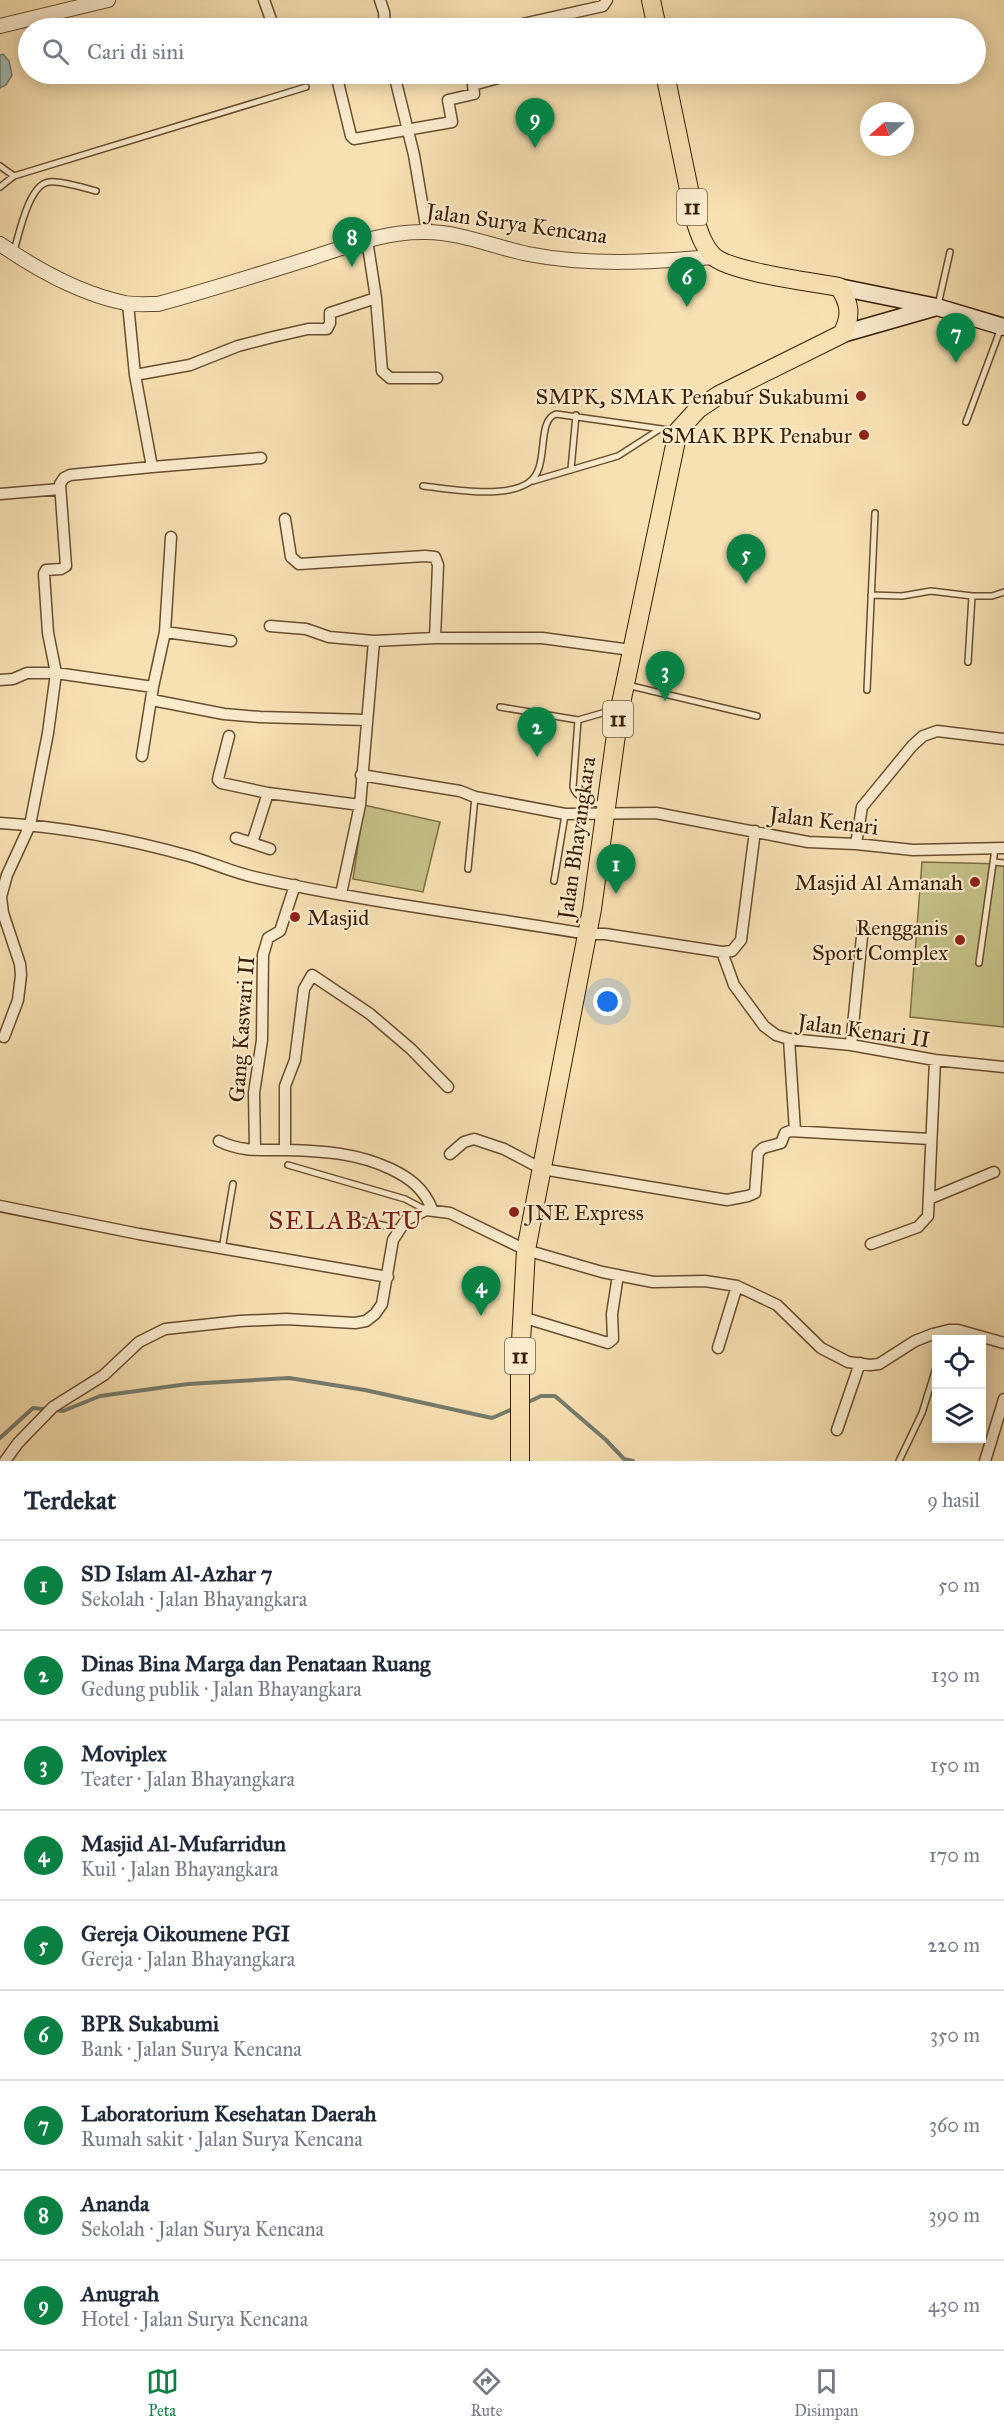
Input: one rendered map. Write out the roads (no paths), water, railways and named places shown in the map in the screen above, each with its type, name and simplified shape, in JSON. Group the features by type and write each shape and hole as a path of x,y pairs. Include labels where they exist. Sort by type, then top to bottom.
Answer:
{"highway":[{"path":"651,0 655,18"},
{"name":"11","path":"667,84 696,223 704,242 714,257"},
{"name":"Jalan Surya Kencana","path":"714,257 751,270 838,287"},
{"path":"838,287 847,298 850,312 848,324 842,334"},
{"name":"Jalan Bhayangkara","path":"520,1461 519,1371 526,1250 586,934 619,713 669,430 719,395 842,334"}],"main road":[{"name":"Jalan Surya Kencana","path":"838,287 937,307 1003,327"},
{"path":"842,334 937,307"}],"street":[{"path":"26,18 68,5 108,0"},
{"path":"264,0 270,18"},
{"path":"380,0 384,18"},
{"path":"550,18 603,6 606,0"},
{"path":"0,26 18,20"},
{"path":"338,84 351,138 452,122 448,100 474,94 473,84"},
{"path":"396,84 414,155 427,232"},
{"name":"Jalan Surya Kencana","path":"0,244 13,253 77,285 128,304 158,304 366,240 404,233 427,232 529,254 592,261 635,263 714,257"},
{"path":"366,240 376,298 382,371 390,378 437,378"},
{"path":"135,375 190,365 238,346 273,337 308,329 327,329 330,323 330,312 376,298"},
{"path":"128,304 135,375 152,467"},
{"path":"4,1036 18,1000 21,975 20,964 3,913 1,897 7,875 30,825 48,733 56,674 48,633 44,574 46,570 61,569 66,566 60,489 64,478 70,475 261,458"},
{"path":"0,494 60,489"},
{"path":"285,519 291,557 298,564 435,557 438,565 435,638"},
{"path":"142,756 165,632 171,537"},
{"path":"270,626 306,629 328,637 374,642 435,638 542,638 631,650"},
{"path":"165,632 231,641"},
{"path":"341,894 360,805 374,642"},
{"path":"0,680 27,674 56,674 153,687"},
{"path":"152,700 224,714 366,720"},
{"path":"856,844 862,807 912,746 923,736 937,731 1004,739"},
{"path":"229,736 218,780 228,785 268,793 360,805"},
{"name":"Jalan Kenari","path":"361,775 460,791 475,797 566,814 605,810 656,813 808,842 914,850 1000,849"},
{"path":"252,843 268,793"},
{"path":"0,823 30,825 117,840 178,854 251,877 341,894 586,934 605,934 722,952 732,951 741,940 755,831"},
{"path":"236,838 270,849"},
{"name":"Gang Kaswari II","path":"255,1149 254,1093 262,1040 263,956 268,939 280,931 295,885"},
{"path":"851,1045 863,927"},
{"name":"Jalan Kenari II","path":"722,952 734,985 764,1026 776,1035 789,1039 851,1045 935,1060 1004,1067"},
{"path":"285,1150 285,1086 295,1060 304,988 312,975 370,1014 411,1049 448,1087"},
{"path":"789,1039 795,1131"},
{"path":"871,1244 912,1230 923,1223 927,1216 935,1060"},
{"path":"450,1154 464,1142 474,1139 504,1149 542,1169 707,1197 737,1199 757,1191 759,1151 779,1144 785,1133 795,1131 930,1139"},
{"path":"219,1141 236,1149 338,1152 374,1160 411,1179 423,1193 429,1210"},
{"path":"929,1199 994,1172"},
{"path":"0,1206 222,1249 388,1277"},
{"path":"5,1461 29,1431 53,1407 104,1375 139,1342 165,1329 286,1319 355,1323 366,1321 382,1304 393,1240 406,1220 429,1210 450,1213 526,1250 618,1275 653,1282 705,1281 736,1286 777,1305 821,1348 848,1362 879,1364 915,1341 933,1334 947,1335 958,1330 976,1335"},
{"path":"522,1317 608,1343 613,1339 612,1314 618,1275"},
{"path":"718,1348 736,1286"},
{"path":"986,1338 1004,1343"},
{"path":"837,1430 860,1363"},
{"path":"985,1461 1004,1399"}],"lane":[{"path":"0,187 14,176 306,87"},
{"path":"0,166 14,176"},
{"path":"13,253 29,203 37,188 49,182 96,191"},
{"path":"937,307 951,252"},
{"path":"966,422 1003,327"},
{"path":"531,482 537,474 542,456 547,420 556,414 576,415 669,430"},
{"path":"571,469 576,415"},
{"path":"423,486 500,491 522,487 571,469 618,456 669,430"},
{"path":"867,690 875,513"},
{"path":"871,595 902,596 931,591 992,596 1004,592"},
{"path":"968,662 972,596"},
{"path":"625,684 757,716"},
{"path":"500,707 578,720 606,712 619,713"},
{"path":"578,720 574,793 605,810"},
{"path":"468,869 475,797"},
{"path":"554,881 566,814"},
{"path":"979,963 994,862 1000,849"},
{"path":"994,862 1004,862"},
{"path":"288,1165 405,1198 429,1210"},
{"path":"222,1249 233,1184"},
{"path":"351,1218 400,1229"},
{"path":"899,1461 922,1413 932,1381"}],"water":[{"path":"3,54 9,61 12,75 6,85 0,88 0,55"}],"waterway":[{"path":"0,1438 33,1408 63,1411 100,1396 188,1384 289,1378 365,1390 492,1418 515,1408"},
{"path":"524,1404 541,1396 555,1396 606,1440 624,1459 633,1461"}],"place":[{"name":"Anugrah","path":"535,148"},
{"name":"Ananda","path":"352,267"},
{"name":"BPR Sukabumi","path":"687,307"},
{"name":"Laboratorium Kesehatan Daerah","path":"956,363"},
{"name":"SMPK, SMAK Penabur Sukabumi","path":"861,396"},
{"name":"SMAK BPK Penabur","path":"864,435"},
{"name":"Gereja Oikoumene PGI","path":"746,584"},
{"name":"Moviplex","path":"665,701"},
{"name":"Dinas Bina Marga dan Penataan Ruang","path":"537,757"},
{"name":"Masjid Al Amanah","path":"975,882"},
{"name":"SD Islam Al-Azhar 7","path":"616,894"},
{"name":"Masjid","path":"295,917"},
{"name":"Rengganis Sport Complex","path":"960,940"},
{"name":"JNE Express","path":"514,1212"},
{"name":"Masjid Al-Mufarridun","path":"481,1316"}],"district":[{"name":"SELABATU","path":"346,1220"}]}
